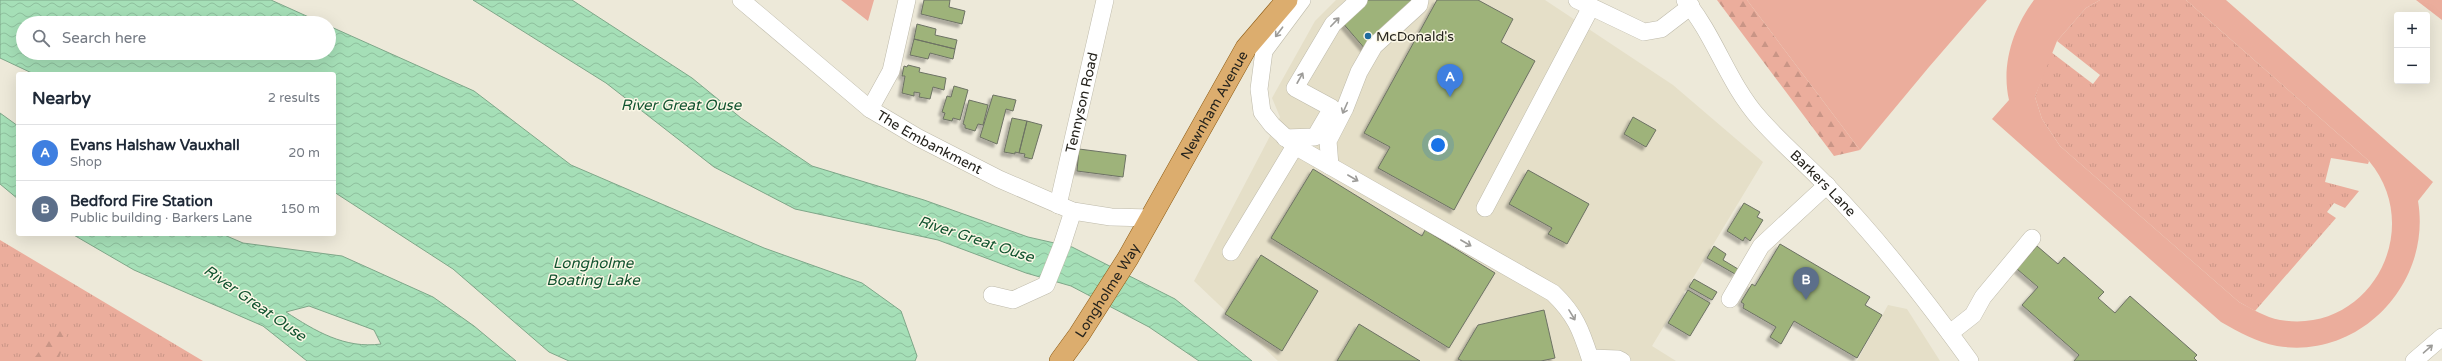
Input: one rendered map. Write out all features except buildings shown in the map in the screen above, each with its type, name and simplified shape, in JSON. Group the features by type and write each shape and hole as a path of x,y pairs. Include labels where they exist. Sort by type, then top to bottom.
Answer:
{"main road":[{"name":"Newnham Avenue","path":"1151,218 1246,48 1287,0"},
{"name":"Longholme Way","path":"1060,361 1095,311 1151,218"}],"street":[{"name":"The Embankment","path":"740,0 870,109 917,137 999,179 1065,208 1111,217 1151,218"},
{"path":"870,109 892,71 907,0"},
{"name":"Tennyson Road","path":"992,295 1013,300 1046,285 1062,245 1065,208 1105,0"},
{"path":"1302,0 1264,51 1259,82 1262,112 1290,142 1553,293 1570,310 1580,329 1590,358 1618,359 1622,361"},
{"path":"1290,142 1316,137 1332,108 1295,88 1332,24 1359,0"},
{"path":"1330,166 1328,141 1346,108 1359,72 1374,46 1419,5 1420,0"},
{"path":"1485,208 1584,4 1634,29 1644,32 1662,29 1688,3"},
{"name":"Barkers Lane","path":"1688,3 1711,38 1736,86 1758,117 1827,185 1879,243 1950,333 1970,361"},
{"path":"1231,252 1290,142"},
{"path":"1730,299 1761,246 1827,185"},
{"path":"1950,333 1973,315 1983,297 2032,238"},
{"path":"2414,361 2442,337"}],"shaded area":[{"path":"1336,0 1545,0 1673,85 1763,162 1652,346 1676,361 1278,361 1194,281 1280,117 1272,98 1315,21"},
{"path":"1888,305 1907,309 1940,361 1857,361"}],"green space":[{"path":"841,0 874,0 868,21"},
{"path":"1717,0 1747,0 1860,150 1834,156"},
{"path":"1747,0 1987,0 1860,150"},
{"path":"2034,0 2100,0 2086,8 2057,41 2035,97 2042,119 2060,146 2239,302 2269,317 2280,320 2312,320 2340,311 2363,294 2380,272 2390,245 2392,217 2385,188 2369,161 2186,0 2226,0 2433,182 2418,201 2419,231 2414,260 2401,287 2384,310 2362,328 2336,341 2307,347 2277,346 2262,342 2221,322 1992,119 2009,100 2007,74 2011,47 2020,23"},
{"path":"2100,0 2186,0 2369,161 2368,164 2331,158 2325,182 2359,191 2345,208 2334,203 2327,212 2336,218 2255,311 2239,302 2060,146 2042,119 2035,97 2051,52 2093,84 2100,75 2057,41 2086,8"},
{"path":"2416,0 2442,0 2442,20"},
{"path":"0,240 203,361 0,361"},
{"path":"56,329 67,334 58,361 32,361"}],"water":[{"name":"Longholme Boating Lake","path":"0,0 271,0 306,16 16,16 16,60 336,60 336,29 474,91 571,165 764,248 862,283 901,311 917,356 915,361 569,361 549,352 453,269 336,193 336,72 30,72 0,58"},
{"name":"River Great Ouse","path":"473,0 572,0 692,78 741,118 812,166 924,200 1028,237 1072,247 1175,299 1252,361 1199,361 1149,327 1071,286 1026,273 938,240 795,209 714,167 606,83"},
{"path":"0,113 16,125 16,197 0,184"},
{"path":"75,236 227,236 243,243 342,256 433,297 474,326 516,361 307,361 263,326 134,270","holes":["309,306 374,330 381,344 355,344 331,337 308,326 286,312"]}],"place":[{"name":"McDonald's","path":"1368,36"},
{"name":"Evans Halshaw Vauxhall","path":"1450,97"},
{"name":"Bedford Fire Station","path":"1806,300"}]}
